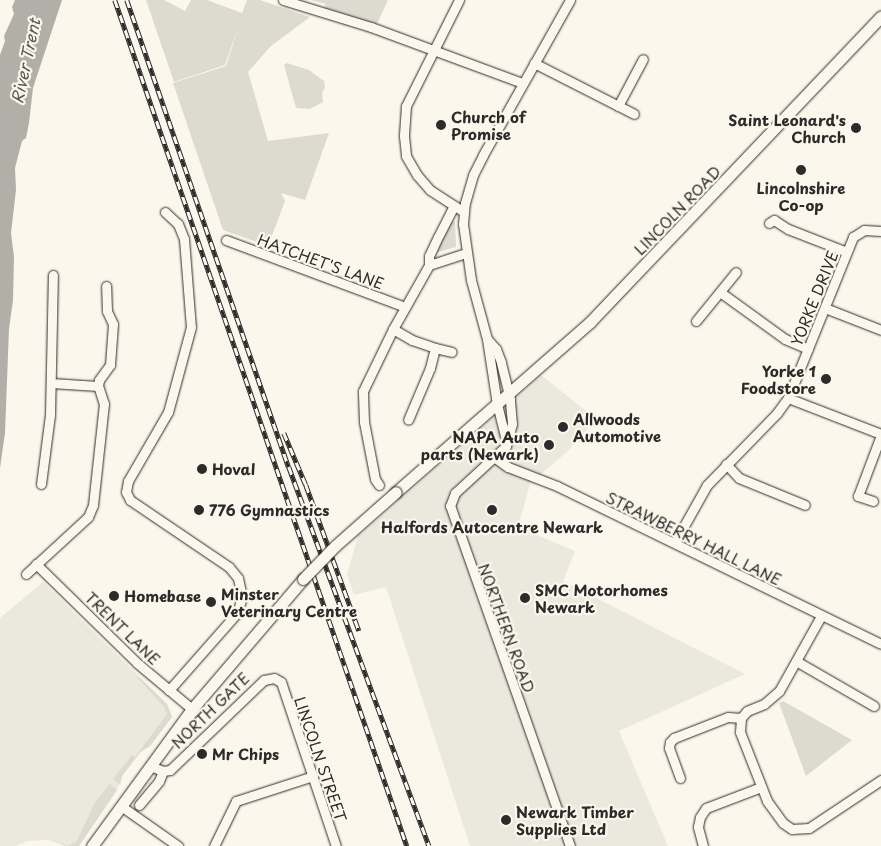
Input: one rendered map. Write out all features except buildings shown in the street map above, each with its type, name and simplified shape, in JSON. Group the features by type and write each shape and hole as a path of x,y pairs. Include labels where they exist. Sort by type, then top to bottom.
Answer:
{"main road":[{"name":"LINCOLN ROAD","path":"150,766 192,709 303,579 335,546 590,322 881,16"},
{"path":"92,846 150,766"}],"street":[{"path":"283,0 371,27 522,83"},
{"path":"459,0 406,106 404,136 406,156 417,175 430,190 464,212"},
{"path":"508,436 505,435 497,404 486,339 465,253 464,212 473,175 568,1"},
{"path":"618,106 643,59"},
{"path":"534,63 634,114"},
{"path":"379,485 375,479 364,422 363,391 393,329 428,265 429,256 454,206"},
{"path":"164,212 178,224 184,239 191,327 168,412 128,481 126,492 130,500 229,567 238,578 242,597 237,613 169,690"},
{"path":"769,223 774,220 788,229 847,252"},
{"name":"YORKE DRIVE","path":"675,542 707,486 771,419 788,398 853,237 864,230 881,231"},
{"name":"HATCHET'S LANE","path":"226,240 405,307"},
{"path":"428,265 465,253"},
{"path":"696,321 736,272"},
{"path":"41,484 50,415 53,275"},
{"path":"26,574 88,517 93,505 104,404 98,386 99,380 110,365 112,341 113,324 107,311 106,286"},
{"path":"720,292 785,339 808,349"},
{"path":"825,308 881,330"},
{"path":"393,329 412,340 452,352"},
{"name":"NORTHERN ROAD","path":"486,339 496,349 509,394 512,424 506,446 455,493 450,506 570,846"},
{"path":"408,420 430,368 435,348"},
{"path":"51,383 98,386"},
{"path":"788,398 881,434 858,496 873,501"},
{"name":"STRAWBERRY HALL LANE","path":"494,457 508,468 557,486 881,644"},
{"path":"726,464 740,478 805,505"},
{"name":"TRENT LANE","path":"36,564 137,663 192,709"},
{"path":"821,616 779,691 764,704 747,711 742,718 740,732 761,787 771,806 783,822 798,830 814,825 881,780"},
{"path":"796,661 874,706"},
{"name":"NORTH GATE","path":"139,806 159,781 163,771 170,770 264,680 274,678 281,682"},
{"name":"LINCOLN STREET","path":"281,682 336,846"},
{"path":"680,778 669,748 670,742 674,738 728,718 742,718"},
{"path":"150,766 163,771"},
{"path":"214,846 236,801 313,776"},
{"path":"703,846 698,827 703,812 715,804 761,787"},
{"path":"121,806 178,846"}],"shaded area":[{"path":"146,0 164,0 185,11 191,0 207,0 242,13 247,0 260,0 310,17 271,46 248,72 268,141 329,133 305,200 281,193 285,201 268,246 223,230 173,83 226,66 239,25 225,65 174,82"},
{"path":"311,0 388,0 375,28 321,13 326,4"},
{"path":"287,63 309,70 324,81 323,102 310,109 296,108 284,65"},
{"path":"451,220 455,222 456,247 435,253"},
{"path":"541,375 596,419 569,450 530,484 518,527 575,551 563,581 745,674 619,731 668,846 470,846 386,587 354,595 347,574 358,536"},
{"path":"43,582 167,704 172,717 150,746 141,752 122,776 116,792 79,846 65,846 48,840 28,841 16,846 0,846 0,618"},
{"path":"137,677 167,704 172,717 150,746 140,752 122,776 120,785 113,779 132,755 135,757 167,714 164,707"},
{"path":"783,701 852,740 806,776 779,703"},
{"path":"110,784 117,790 79,846 67,846 77,841 95,802"}],"water":[{"name":"River Trent","path":"15,0 62,0 33,88 26,138 22,141 15,168 16,190 11,233 14,257 13,300 9,329 5,433 0,468 0,55 5,41 4,36 14,14 12,7"}],"railway":[{"path":"115,0 407,846"},
{"path":"127,0 289,467 429,846"},
{"path":"284,433 306,485 359,631"}],"place":[{"name":"Church of Promise","path":"441,125"},
{"name":"Saint Leonard's Church","path":"856,128"},
{"name":"Lincolnshire Co-op","path":"801,170"},
{"name":"Yorke 1 Foodstore","path":"826,379"},
{"name":"Allwoods Automotive","path":"563,427"},
{"name":"NAPA Auto parts (Newark)","path":"549,445"},
{"name":"Hoval","path":"202,469"},
{"name":"776 Gymnastics","path":"199,510"},
{"name":"Halfords Autocentre Newark","path":"492,510"},
{"name":"Homebase","path":"114,596"},
{"name":"SMC Motorhomes Newark","path":"525,598"},
{"name":"Minster Veterinary Centre","path":"211,602"},
{"name":"Mr Chips","path":"202,754"},
{"name":"Newark Timber Supplies Ltd","path":"506,820"}]}
